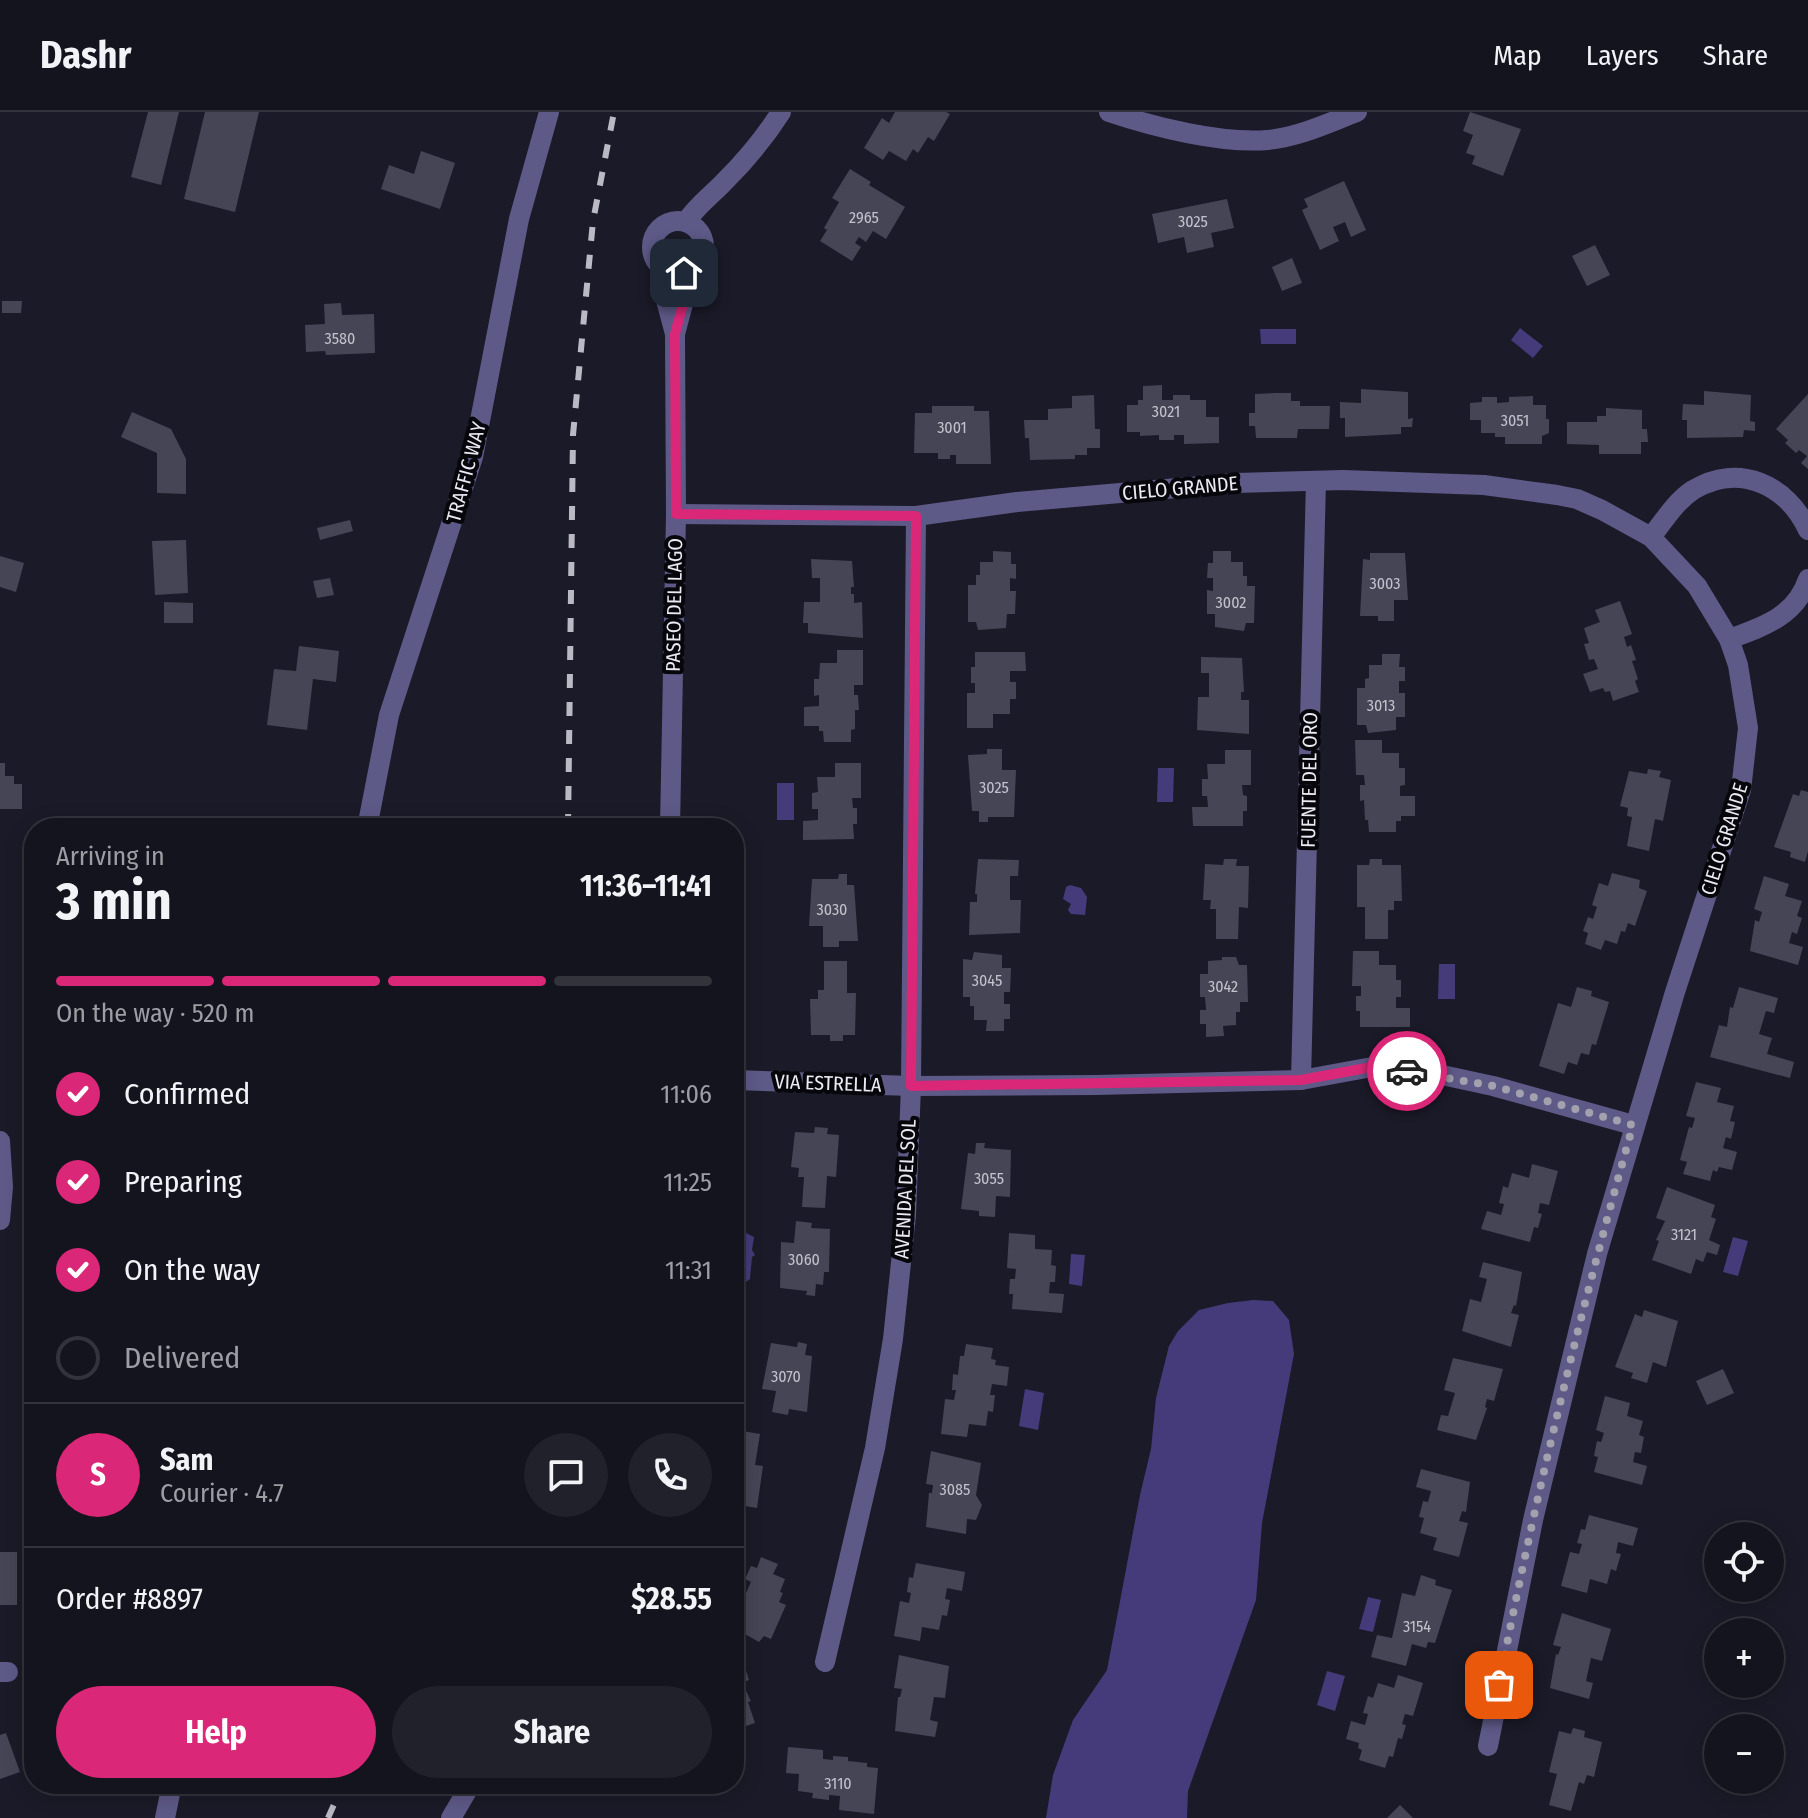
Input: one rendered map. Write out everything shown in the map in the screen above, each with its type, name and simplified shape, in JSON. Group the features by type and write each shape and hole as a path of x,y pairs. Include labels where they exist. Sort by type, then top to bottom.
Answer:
{"street":[{"name":"TRAFFIC WAY","path":"369,818 389,715 473,457 519,219 549,112"},
{"path":"686,222 694,209 725,182 766,135 781,112"},
{"path":"1109,112 1161,129 1267,140 1306,132 1357,112"},
{"path":"672,221 686,222 700,232 705,248 699,264 677,273 658,265 652,253 653,239 660,227 672,221"},
{"name":"PASEO DEL LAGO","path":"670,818 676,514 675,334 663,289 677,273"},
{"path":"1651,537 1693,490 1731,478 1770,486 1787,497 1808,530"},
{"name":"CIELO GRANDE","path":"676,514 916,516 1017,502 1235,483 1316,481 1484,485 1577,499 1602,510 1651,537 1697,586 1729,639 1738,665 1747,716 1745,768 1741,790 1633,1125 1597,1254 1557,1413 1510,1625 1488,1746"},
{"name":"FUENTE DEL ORO","path":"1301,1080 1316,481"},
{"name":"AVENIDA DEL SOL","path":"825,1662 875,1448 893,1339 906,1215 911,1086 916,516"},
{"path":"1729,639 1783,615 1797,601 1808,579"},
{"name":"VIA ESTRELLA","path":"744,1080 911,1086 1301,1080 1372,1067 1442,1075 1493,1086 1633,1125"},
{"path":"0,1141 3,1187 0,1220"},
{"path":"165,1818 170,1794"},
{"path":"451,1818 465,1794"}],"shaded area":[{"path":"1520,328 1543,346 1533,358 1511,340"},
{"path":"1260,329 1296,329 1296,344 1261,344"},
{"path":"1158,768 1174,768 1173,802 1157,802"},
{"path":"777,783 794,783 794,820 777,820"},
{"path":"1066,887 1081,888 1087,897 1085,915 1071,914 1068,910 1071,904 1063,899"},
{"path":"1439,964 1455,964 1455,999 1438,999"},
{"path":"744,1234 754,1237 752,1250 755,1255 752,1257 750,1279 744,1283"},
{"path":"1733,1237 1748,1241 1738,1276 1723,1272"},
{"path":"1071,1254 1085,1255 1082,1286 1069,1284"},
{"path":"1253,1300 1273,1301 1289,1320 1294,1354 1262,1523 1256,1600 1188,1791 1187,1818 1046,1818 1053,1775 1073,1720 1107,1670 1151,1449 1156,1398 1169,1346 1178,1331 1199,1310"},
{"path":"1025,1389 1044,1393 1038,1430 1019,1426"},
{"path":"1368,1597 1381,1600 1373,1632 1359,1629"},
{"path":"1327,1671 1345,1676 1335,1711 1317,1705"}],"building":[{"path":"148,112 179,112 161,185 131,177"},
{"path":"205,112 259,112 235,212 184,199"},
{"path":"895,112 950,114 934,141 928,137 918,153 913,149 906,161 889,151 883,160 864,148 882,118 889,123"},
{"path":"1470,112 1521,129 1503,176 1472,164 1475,156 1466,153 1473,135 1463,131"},
{"path":"421,151 455,163 440,209 381,189 389,165 414,174"},
{"path":"850,169 905,207 886,239 873,231 866,242 859,237 855,243 861,247 852,261 820,241 839,202 832,198"},
{"path":"1344,181 1366,230 1351,237 1345,222 1333,227 1339,241 1320,250 1302,210 1308,207 1304,199"},
{"path":"1227,199 1234,228 1211,233 1214,247 1187,253 1184,237 1158,243 1152,214"},
{"path":"1595,245 1610,275 1587,286 1572,256"},
{"path":"1292,258 1302,283 1282,291 1272,267"},
{"path":"2,301 22,301 21,313 2,313"},
{"path":"341,303 342,315 374,314 375,353 326,355 325,351 306,352 305,325 325,324 324,304"},
{"path":"1162,385 1162,400 1173,400 1173,395 1190,395 1190,400 1206,400 1206,417 1219,417 1219,443 1184,444 1184,435 1174,435 1174,440 1159,440 1159,435 1140,436 1140,432 1127,432 1127,405 1138,405 1138,400 1143,400 1143,386"},
{"path":"1361,389 1408,392 1408,419 1413,418 1412,427 1401,427 1401,434 1345,437 1345,418 1340,418 1340,402 1361,403"},
{"path":"1704,391 1751,395 1750,421 1755,422 1755,431 1744,430 1743,437 1687,438 1687,420 1682,420 1683,404 1704,405"},
{"path":"1291,393 1291,401 1300,401 1300,406 1330,406 1329,429 1298,429 1297,438 1256,438 1255,426 1249,426 1249,413 1255,413 1255,394"},
{"path":"1808,394 1808,469 1801,463 1807,456 1799,450 1796,453 1776,429"},
{"path":"1094,395 1095,429 1100,429 1100,448 1087,448 1087,455 1075,455 1075,459 1030,460 1024,420 1048,420 1048,409 1072,408 1072,396"},
{"path":"1533,396 1533,405 1546,405 1546,419 1549,419 1549,433 1542,436 1542,444 1505,444 1505,437 1481,433 1481,420 1470,420 1470,403 1482,402 1482,397 1497,397 1497,403 1509,402 1509,397"},
{"path":"932,406 974,406 974,411 989,411 991,464 956,464 956,455 950,455 950,459 938,459 938,453 914,453 915,413 932,413"},
{"path":"1606,408 1642,410 1642,429 1647,429 1648,442 1641,442 1641,454 1599,454 1599,445 1567,444 1567,422 1597,422 1597,416 1606,416"},
{"path":"132,412 171,429 186,459 186,494 157,493 157,453 121,437"},
{"path":"350,520 353,531 320,540 317,528"},
{"path":"186,540 188,593 155,595 152,541"},
{"path":"993,551 1011,552 1011,564 1016,564 1016,579 1010,578 1010,591 1016,591 1015,614 1007,614 1006,628 978,630 976,622 968,622 968,585 976,585 980,562 993,562"},
{"path":"1213,551 1231,551 1231,562 1243,562 1247,586 1255,586 1254,623 1246,623 1244,631 1215,627 1215,614 1207,614 1207,590 1213,591 1213,578 1207,578 1208,563 1213,563"},
{"path":"1370,553 1405,553 1408,600 1394,600 1394,621 1378,621 1378,616 1360,616 1363,559 1370,560"},
{"path":"0,556 24,563 16,592 0,587"},
{"path":"811,559 852,561 854,587 851,587 851,594 854,594 854,603 862,602 863,638 808,633 808,623 803,623 804,602 820,602 820,578 812,578"},
{"path":"330,578 334,595 317,598 313,581"},
{"path":"1620,601 1632,634 1624,637 1627,647 1631,645 1636,660 1632,661 1639,692 1613,701 1610,691 1605,692 1603,688 1590,692 1583,674 1598,669 1594,659 1589,660 1584,644 1589,643 1584,628 1600,622 1595,610"},
{"path":"164,602 193,603 193,623 164,623"},
{"path":"299,646 339,651 336,682 313,679 307,730 267,725 274,669 296,671"},
{"path":"837,650 863,650 863,685 854,685 859,710 855,710 851,742 824,742 819,726 804,726 804,707 819,706 819,695 814,696 814,679 819,679 820,663 837,663"},
{"path":"975,652 1025,652 1026,671 1010,671 1010,682 1016,682 1016,699 1010,699 1010,714 993,714 993,728 967,728 967,693 975,693 975,683 971,683 971,667 975,667"},
{"path":"1382,654 1400,654 1399,667 1405,667 1405,681 1399,681 1399,693 1405,693 1405,717 1396,717 1396,730 1368,733 1366,725 1357,725 1357,688 1365,688 1369,665 1382,665"},
{"path":"1201,657 1242,658 1244,692 1241,692 1241,700 1249,700 1249,734 1197,730 1198,697 1209,697 1209,673 1201,673"},
{"path":"1355,740 1382,740 1382,753 1399,753 1399,768 1405,768 1405,785 1400,786 1400,796 1415,796 1415,816 1401,816 1401,821 1396,821 1396,832 1369,832 1364,800 1360,801 1360,785 1365,785 1364,775 1356,775"},
{"path":"987,749 1002,749 1002,770 1016,770 1014,817 988,817 988,822 979,822 979,811 972,811 968,755 987,754"},
{"path":"1225,750 1251,750 1251,785 1242,785 1243,795 1247,796 1243,826 1193,826 1192,807 1208,807 1207,796 1202,796 1202,779 1208,779 1207,764 1225,764"},
{"path":"0,763 5,763 5,776 14,776 14,784 22,784 22,809 0,809"},
{"path":"835,763 861,763 861,798 852,798 853,808 857,808 857,824 853,824 854,839 803,840 803,821 818,820 818,809 812,809 812,793 818,792 817,777 835,777"},
{"path":"1648,769 1661,771 1659,777 1671,780 1663,821 1655,819 1649,851 1627,846 1632,817 1627,816 1628,808 1620,806 1629,771 1647,774"},
{"path":"1801,790 1808,792 1808,851 1805,862 1790,857 1791,852 1774,847 1793,794 1799,796"},
{"path":"978,859 1019,860 1018,876 1010,876 1010,900 1021,900 1020,933 969,935 970,902 977,902"},
{"path":"1224,859 1237,859 1236,866 1249,866 1248,908 1239,907 1238,939 1216,939 1216,909 1210,909 1211,900 1203,900 1205,864 1223,865"},
{"path":"1370,859 1382,859 1382,865 1401,865 1402,901 1394,901 1394,910 1388,910 1388,939 1365,939 1365,907 1357,907 1357,865 1369,865"},
{"path":"1612,873 1640,880 1639,888 1647,891 1635,926 1628,923 1625,932 1621,931 1617,944 1605,940 1601,950 1585,944 1588,933 1583,931 1588,917 1593,919 1597,907 1592,905 1599,883 1608,886"},
{"path":"839,874 847,874 847,885 854,885 858,941 839,941 839,947 823,947 823,926 809,926 812,879 838,879"},
{"path":"1764,876 1789,884 1785,896 1802,901 1797,916 1802,918 1797,934 1792,932 1789,943 1803,947 1798,965 1750,951 1755,920 1759,922 1762,912 1754,909"},
{"path":"1353,951 1379,951 1379,965 1396,965 1396,980 1401,980 1401,997 1396,997 1396,1008 1410,1008 1410,1027 1360,1027 1356,996 1361,996 1361,986 1352,986"},
{"path":"974,952 1002,955 1002,968 1011,968 1010,992 1004,992 1004,1004 1010,1004 1010,1019 1004,1019 1004,1031 986,1031 987,1020 974,1020 970,997 963,997 963,959 972,960"},
{"path":"1222,957 1236,957 1239,965 1247,965 1248,1002 1240,1002 1236,1025 1223,1026 1224,1036 1206,1037 1206,1024 1200,1024 1200,1010 1206,1010 1205,997 1200,997 1200,974 1208,974 1208,961 1222,960"},
{"path":"824,961 847,961 847,993 856,993 855,1035 843,1035 843,1041 830,1041 830,1035 811,1035 810,999 818,999 818,990 824,990"},
{"path":"1577,987 1592,991 1591,996 1609,1002 1596,1045 1592,1044 1589,1055 1581,1053 1577,1065 1568,1062 1564,1074 1539,1066 1558,1003 1571,1007"},
{"path":"1739,987 1778,998 1774,1013 1766,1011 1759,1034 1772,1038 1767,1054 1794,1062 1790,1078 1710,1057 1719,1025 1727,1027 1730,1007 1733,1008"},
{"path":"1696,1082 1721,1088 1717,1102 1734,1106 1730,1121 1735,1122 1731,1139 1726,1137 1723,1148 1737,1152 1732,1170 1719,1167 1717,1172 1713,1170 1710,1181 1683,1174 1687,1162 1680,1160 1689,1127 1692,1128 1695,1118 1686,1116"},
{"path":"815,1127 828,1128 827,1134 839,1135 836,1177 827,1176 825,1208 802,1207 804,1177 798,1177 799,1168 791,1167 795,1132 814,1133"},
{"path":"976,1143 985,1143 984,1148 1011,1150 1010,1197 996,1196 995,1217 979,1216 979,1211 961,1209 968,1153 975,1154"},
{"path":"1532,1164 1558,1171 1549,1205 1540,1203 1538,1213 1542,1214 1530,1242 1481,1229 1487,1211 1501,1215 1504,1204 1499,1203 1503,1186 1508,1188 1512,1173 1529,1178"},
{"path":"1667,1187 1715,1205 1711,1217 1716,1219 1709,1240 1720,1245 1717,1255 1707,1252 1703,1262 1696,1259 1691,1274 1652,1260 1659,1241 1656,1240 1665,1221 1656,1218"},
{"path":"796,1221 812,1223 811,1228 830,1229 829,1272 824,1272 823,1285 816,1284 815,1296 806,1295 807,1291 780,1288 781,1242 794,1243"},
{"path":"1009,1233 1035,1235 1035,1249 1052,1250 1051,1265 1056,1266 1055,1282 1050,1282 1049,1293 1064,1294 1062,1313 1012,1309 1010,1279 1015,1279 1016,1269 1007,1268"},
{"path":"1483,1262 1522,1272 1516,1306 1511,1313 1519,1315 1511,1347 1462,1331 1470,1299 1481,1302 1487,1279 1479,1277"},
{"path":"1644,1310 1678,1321 1666,1367 1653,1362 1647,1383 1631,1378 1633,1373 1615,1367 1635,1314 1642,1317"},
{"path":"798,1342 807,1344 805,1355 812,1356 807,1412 789,1409 788,1415 772,1412 776,1391 762,1389 771,1343 797,1347"},
{"path":"966,1344 993,1348 991,1359 996,1360 995,1365 1009,1367 1007,1386 992,1384 990,1395 995,1395 993,1412 988,1411 986,1426 969,1424 967,1437 941,1434 945,1399 954,1400 953,1374 958,1375 960,1356 964,1356"},
{"path":"1453,1358 1503,1369 1494,1401 1487,1399 1476,1440 1437,1430 1441,1415 1448,1416 1455,1393 1444,1390"},
{"path":"1723,1369 1734,1393 1707,1405 1696,1381"},
{"path":"1605,1396 1630,1403 1627,1416 1643,1421 1639,1435 1644,1437 1641,1453 1635,1452 1633,1462 1647,1466 1642,1485 1594,1472 1598,1457 1594,1456 1597,1441 1601,1442 1604,1433 1596,1430"},
{"path":"744,1431 760,1434 755,1465 763,1466 757,1508 745,1506 744,1512"},
{"path":"931,1451 981,1463 976,1495 982,1505 976,1520 967,1519 966,1534 926,1527 929,1493 932,1493 933,1485 926,1484"},
{"path":"1421,1469 1470,1482 1466,1512 1462,1511 1459,1521 1468,1523 1459,1557 1433,1550 1437,1538 1420,1533 1424,1518 1419,1517 1423,1501 1428,1502 1431,1491 1416,1487"},
{"path":"1589,1515 1638,1528 1633,1546 1618,1542 1616,1553 1621,1554 1616,1571 1611,1569 1607,1584 1590,1579 1587,1593 1561,1586 1570,1552 1579,1554 1582,1544 1577,1543"},
{"path":"0,1552 17,1552 17,1605 0,1605"},
{"path":"761,1557 778,1564 773,1574 785,1579 779,1602 786,1605 771,1639 764,1636 759,1642 744,1634 744,1592 751,1582 745,1579 751,1566 757,1568"},
{"path":"916,1563 965,1572 962,1591 947,1588 945,1599 950,1600 947,1616 942,1615 939,1630 922,1627 920,1641 894,1636 900,1601 909,1603 909,1577 913,1578"},
{"path":"1421,1575 1436,1580 1435,1585 1452,1590 1435,1643 1428,1642 1426,1648 1412,1644 1406,1666 1371,1657 1377,1635 1392,1638 1402,1593 1415,1596"},
{"path":"1562,1613 1611,1629 1602,1661 1591,1658 1586,1681 1593,1683 1589,1699 1550,1688 1556,1654 1561,1647 1553,1645"},
{"path":"899,1655 949,1666 945,1698 934,1697 930,1720 938,1722 935,1737 895,1731 898,1697 902,1689 894,1688"},
{"path":"744,1664 749,1680 744,1682"},
{"path":"1398,1675 1423,1683 1413,1716 1405,1714 1402,1739 1398,1738 1393,1757 1389,1756 1385,1768 1359,1760 1362,1750 1358,1748 1359,1743 1346,1739 1351,1721 1365,1725 1368,1714 1363,1713 1368,1696 1373,1698 1378,1683 1394,1688"},
{"path":"744,1687 751,1701 748,1702 755,1723 744,1727"},
{"path":"1573,1728 1585,1731 1584,1737 1602,1742 1594,1777 1587,1775 1584,1784 1579,1782 1571,1811 1549,1805 1557,1774 1549,1772 1559,1731 1571,1734"},
{"path":"6,1733 20,1772 0,1779 0,1735"},
{"path":"788,1747 823,1750 823,1759 848,1757 848,1761 878,1768 874,1814 839,1810 840,1796 829,1795 829,1800 812,1798 813,1793 798,1791 799,1774 786,1773"},
{"path":"1400,1805 1413,1818 1387,1818"}],"railway":[{"path":"568,818 573,435 593,221 614,112"},
{"path":"328,1818 339,1794"}],"way so far":[{"path":"1407,1071 1493,1086 1633,1125 1557,1413 1499,1685"}],"route":[{"path":"684,273 687,289 675,334 676,514 916,516 911,1086 1301,1080 1372,1067 1407,1071"}]}
